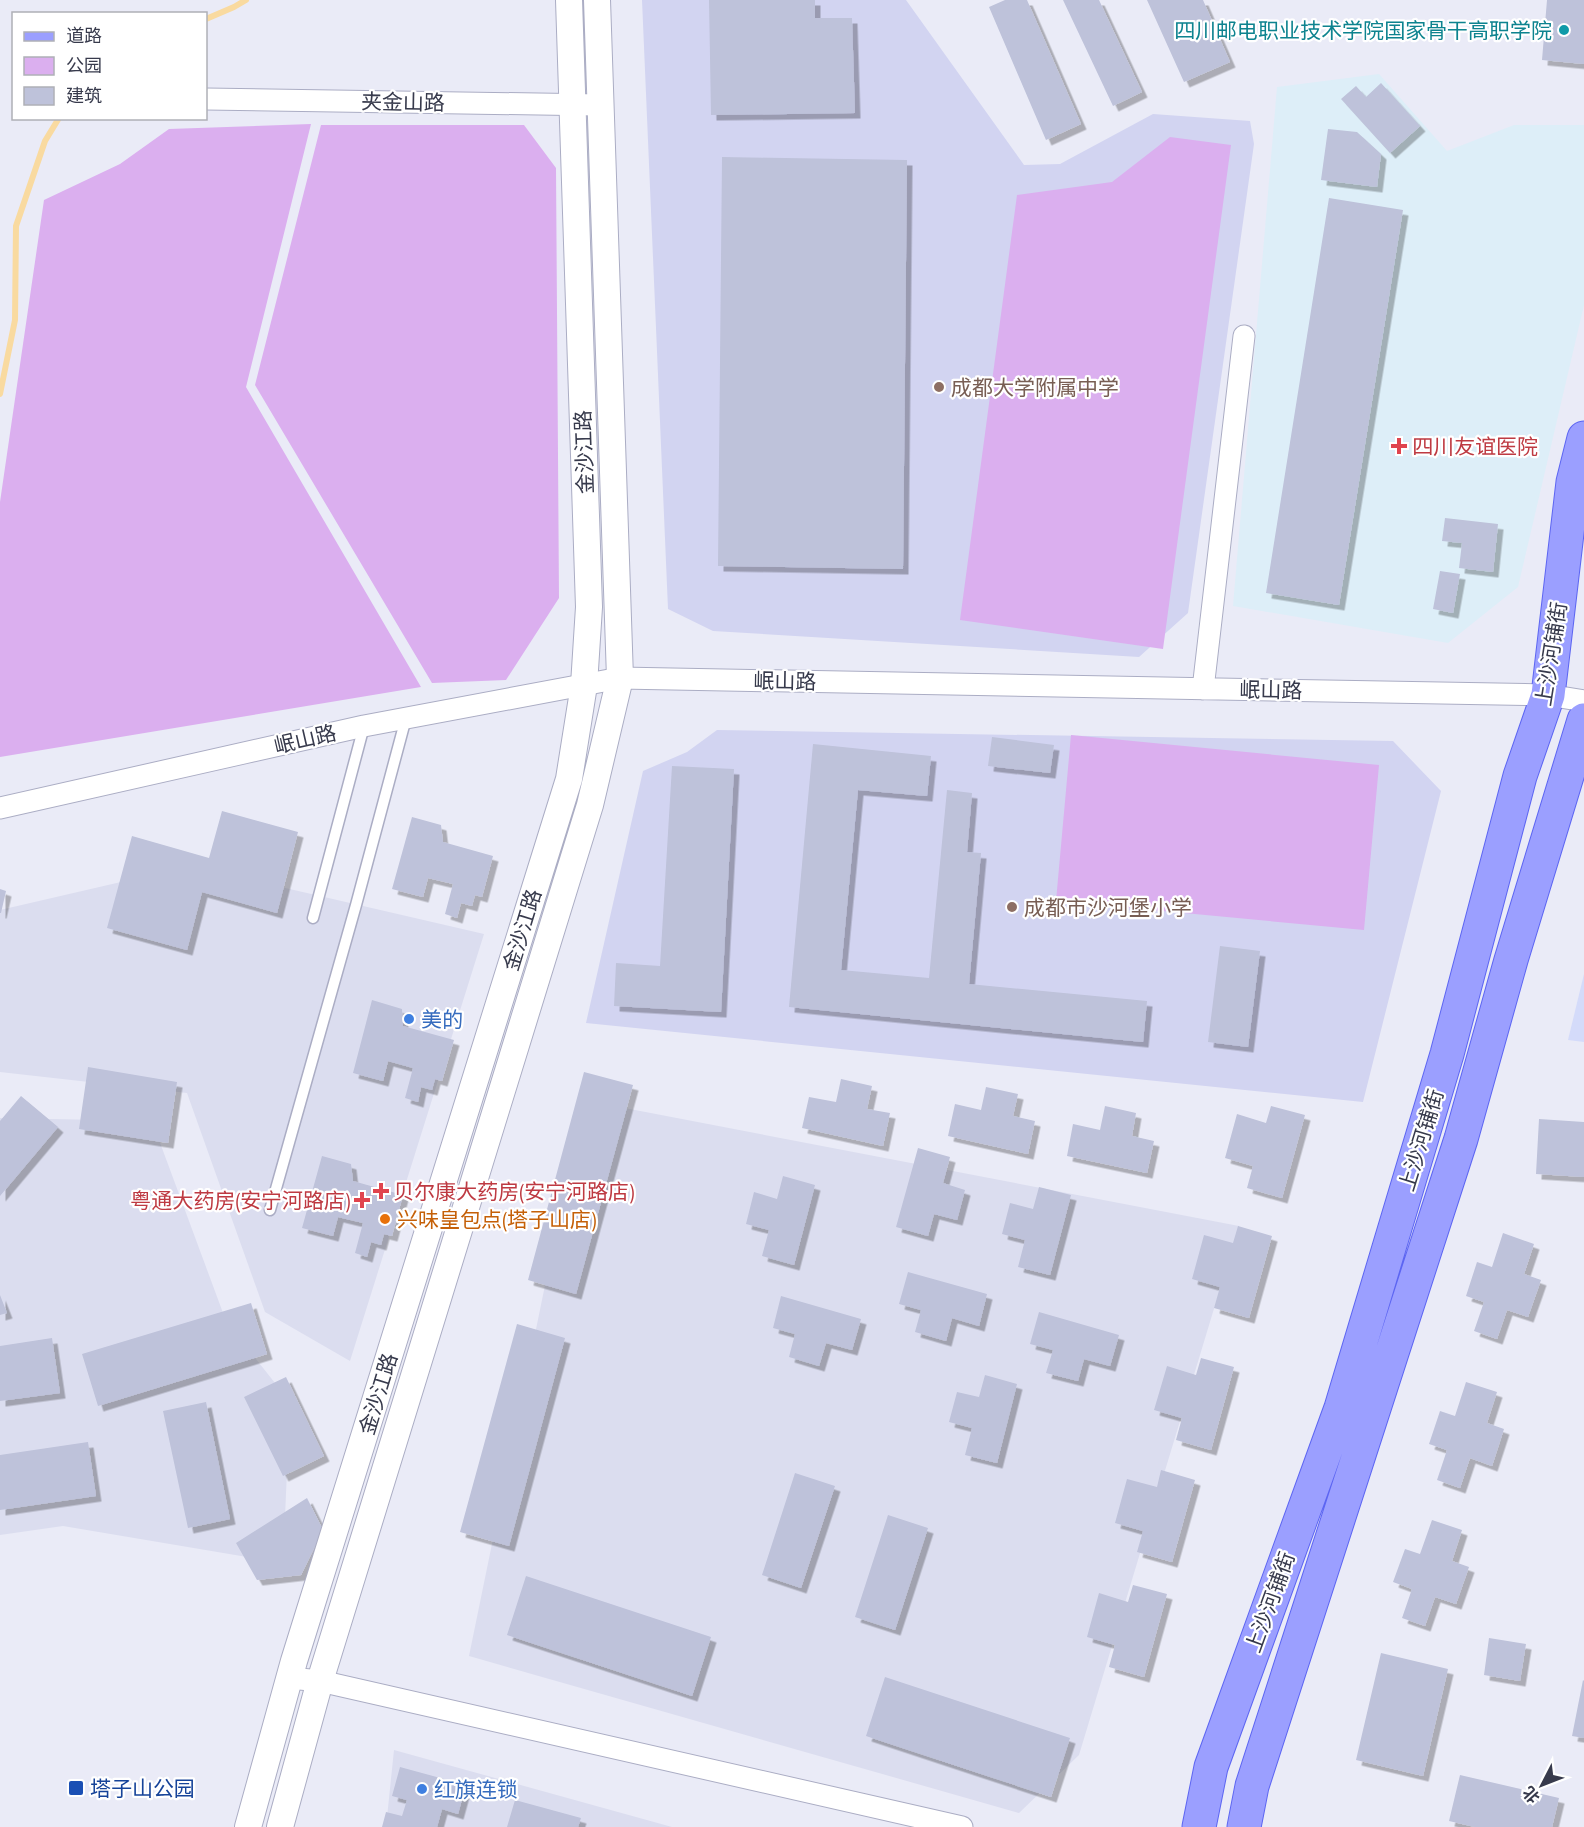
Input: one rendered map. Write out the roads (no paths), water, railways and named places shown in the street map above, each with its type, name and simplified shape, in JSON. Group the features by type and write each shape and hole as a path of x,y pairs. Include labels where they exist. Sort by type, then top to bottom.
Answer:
{"main road":[{"name":"上沙河铺街","path":"1198,1827 1210,1767 1341,1408 1447,1054 1520,776 1548,695 1574,482 1584,438"},
{"name":"上沙河铺街","path":"1244,1827 1252,1786 1461,1139 1511,960 1584,720"}],"street":[{"name":"金沙江路","path":"248,1827 290,1677 569,778 584,685 589,607 569,0"},
{"path":"280,1827 320,1681 590,805 620,678 597,0"},
{"name":"夹金山路","path":"207,99 600,105"},
{"path":"1203,689 1244,336"},
{"name":"岷山路","path":"0,808 364,726 620,678 1548,695 1584,701"},
{"path":"290,1677 320,1681 962,1827"}],"lane":[{"path":"270,1210 356,905 405,718"},
{"path":"313,918 364,726"}],"waterway":[{"path":"207,19 246,0"},
{"path":"0,394 15,320 16,226 45,141 58,120"}],"place":[{"name":"四川邮电职业技术学院国家骨干高职学院","path":"1564,30"},
{"name":"成都大学附属中学","path":"939,387"},
{"name":"四川友谊医院","path":"1399,446"},
{"name":"成都市沙河堡小学","path":"1012,907"},
{"name":"美的","path":"409,1019"},
{"name":"贝尔康大药房(安宁河路店)","path":"381,1191"},
{"name":"粤通大药房(安宁河路店)","path":"362,1200"},
{"name":"兴味皇包点(塔子山店)","path":"385,1219"},
{"name":"塔子山公园","path":"76,1788"},
{"name":"红旗连锁","path":"422,1789"}]}
